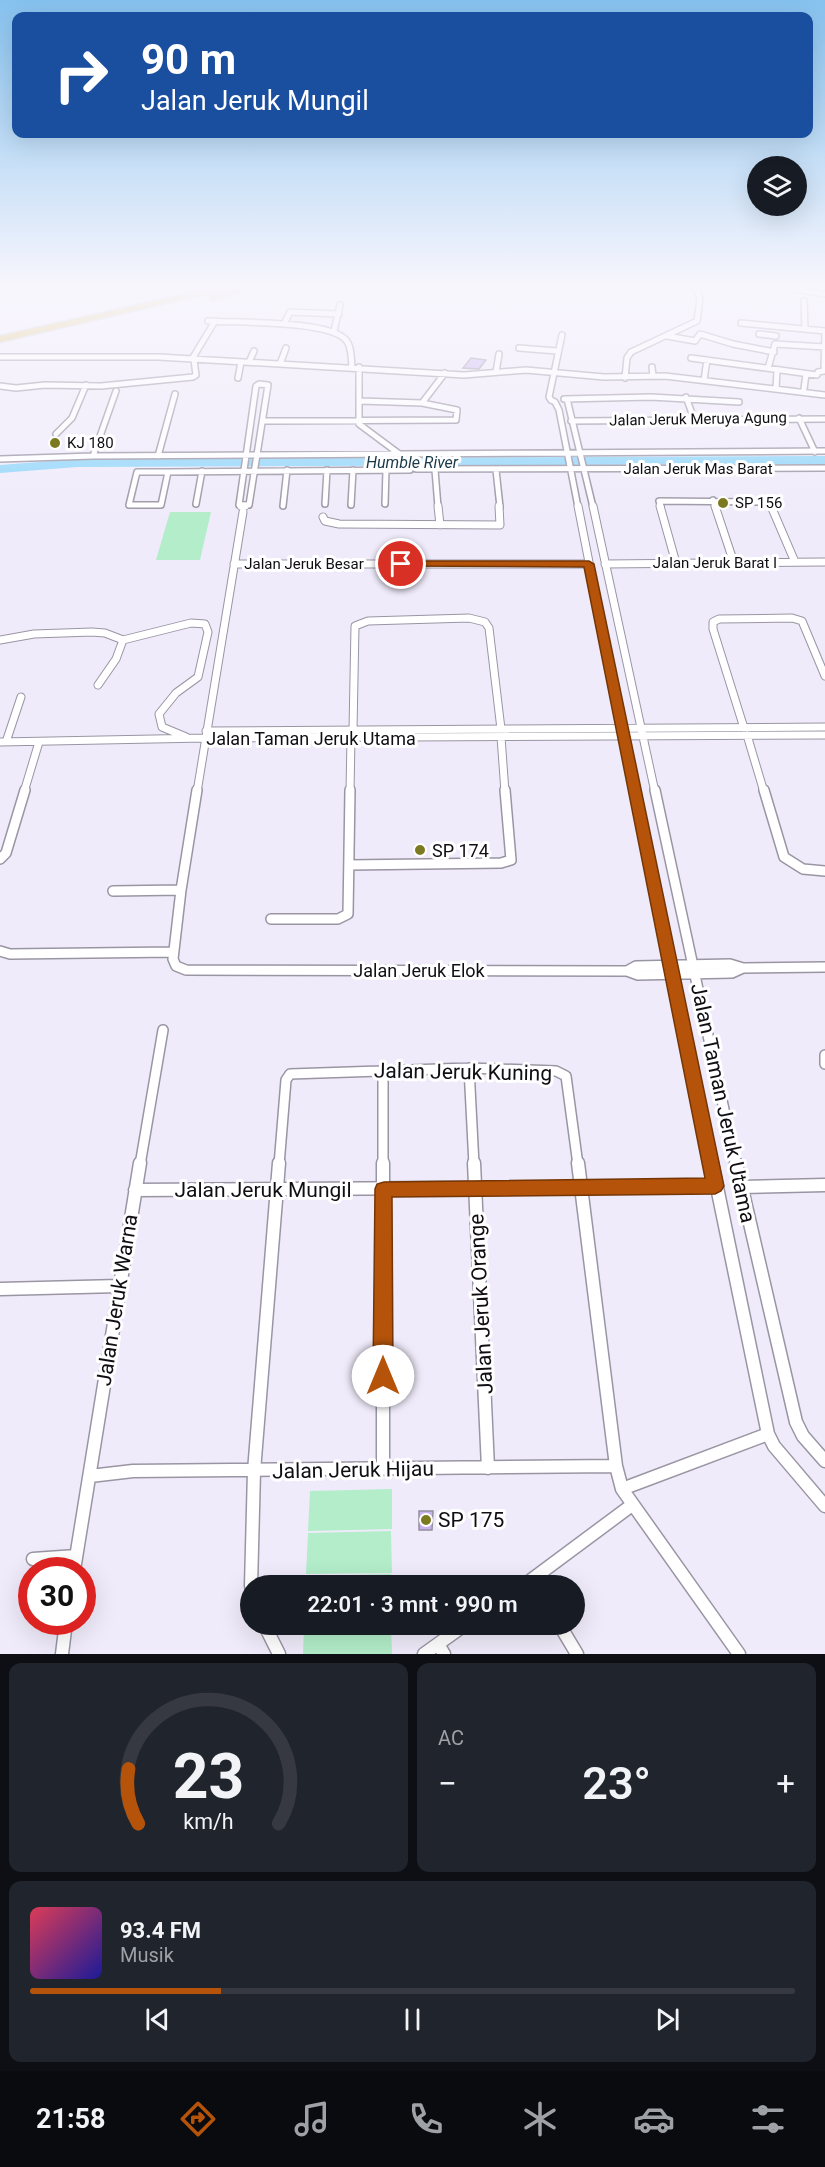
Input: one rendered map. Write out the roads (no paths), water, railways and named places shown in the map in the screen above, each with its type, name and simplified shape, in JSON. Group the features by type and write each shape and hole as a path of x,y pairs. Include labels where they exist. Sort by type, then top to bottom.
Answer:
{"street":[{"path":"0,386 16,388 45,385 111,385 195,376 194,366"},
{"path":"238,378 240,366"},
{"path":"324,374 328,366"},
{"path":"333,366 474,374 553,372 625,378 653,376 825,395"},
{"path":"496,372 497,366"},
{"path":"554,366 549,397 551,400 580,397 686,397 739,402"},
{"path":"625,378 626,366"},
{"path":"704,380 706,366"},
{"path":"754,366 817,375 818,372 824,371 824,366"},
{"path":"356,367 361,426 399,454"},
{"path":"652,367 653,376"},
{"path":"777,370 777,389"},
{"path":"422,403 445,373"},
{"path":"804,388 806,374"},
{"path":"268,385 249,505 242,506 239,505 247,457 256,386 268,385"},
{"path":"56,434 72,418 86,386"},
{"path":"93,456 116,391"},
{"path":"158,456 175,394"},
{"path":"686,397 694,419"},
{"name":"Jalan Taman Jeruk Utama","path":"567,399 585,468 741,1187 796,1422 803,1436 825,1461"},
{"name":"Jalan Taman Jeruk Utama","path":"551,400 555,402 559,410 622,732 768,1434 774,1446 825,1506"},
{"path":"263,421 456,420 457,410 422,403 360,401"},
{"path":"740,409 744,419"},
{"path":"799,418 815,452"},
{"name":"Jalan Jeruk Meruya Agung","path":"572,421 825,419"},
{"path":"0,459 93,456 257,457 825,452"},
{"name":"Jalan Jeruk Mas Barat","path":"168,471 161,505 129,506 137,472 168,471 202,471 245,469 825,468"},
{"path":"283,506 287,470"},
{"path":"325,504 327,470"},
{"path":"351,505 353,470"},
{"path":"384,504 386,470"},
{"path":"435,470 440,525"},
{"path":"323,517 325,521 339,525 500,525 496,470"},
{"path":"196,504 202,471"},
{"path":"713,500 734,563"},
{"path":"676,563 659,501 769,502 795,562"},
{"path":"0,951 10,954 174,952 181,890 243,512"},
{"name":"Jalan Jeruk Barat I","path":"605,564 825,562"},
{"name":"Jalan Jeruk Besar","path":"234,564 589,564"},
{"path":"271,919 344,918 348,914 349,865 352,734 355,626 368,621 469,618 485,622 489,627 501,733 511,860 501,863 349,865"},
{"path":"825,676 802,621 792,618 719,619 713,622 713,629 784,857 789,863 804,871 825,871"},
{"path":"0,640 34,634 92,632 105,633 123,640 190,623 205,624 207,627 198,677 176,693 159,714 162,727 190,739"},
{"path":"603,634 621,634"},
{"path":"98,685 116,659 123,640"},
{"path":"3,742 21,697"},
{"name":"Jalan Taman Jeruk Utama","path":"3,742 190,739 206,735 745,731 825,727"},
{"name":"Jalan Taman Jeruk Utama","path":"745,731 825,735"},
{"path":"0,860 6,853 39,742"},
{"path":"113,891 181,890"},
{"name":"Jalan Jeruk Elok","path":"174,952 173,959 179,969 627,971 638,975 694,969"},
{"path":"694,969 729,964 743,968 825,967"},
{"path":"694,969 709,973 732,973 743,968"},
{"name":"Jalan Jeruk Warna","path":"76,1556 118,1286 163,1030"},
{"path":"825,1055 825,1064"},
{"name":"Jalan Jeruk Kuning","path":"251,1575 254,1471 286,1080 290,1074 297,1072 383,1069 469,1068 556,1071 566,1076 568,1083 616,1466 622,1489 739,1654"},
{"name":"Jalan Jeruk Orange","path":"469,1068 488,1468"},
{"path":"383,1069 383,1469"},
{"path":"741,1187 825,1185"},
{"name":"Jalan Jeruk Mungil","path":"135,1190 276,1191 715,1186"},
{"path":"0,1289 118,1286"},
{"path":"622,1489 768,1434"},
{"name":"Jalan Jeruk Hijau","path":"90,1476 133,1471 616,1466"},
{"path":"541,1575 632,1505"},
{"path":"62,1557 76,1556"},
{"path":"62,1654 64,1635"},
{"path":"270,1635 279,1654"},
{"path":"424,1654 441,1649 455,1635"},
{"path":"566,1635 577,1654"}],"waterway":[{"name":"Humble River","path":"0,469 77,463 825,460"}],"place":[{"name":"KJ 180","path":"55,443"},
{"name":"SP 156","path":"723,503"},
{"name":"SP 174","path":"420,850"},
{"name":"SP 175","path":"426,1520"}]}
